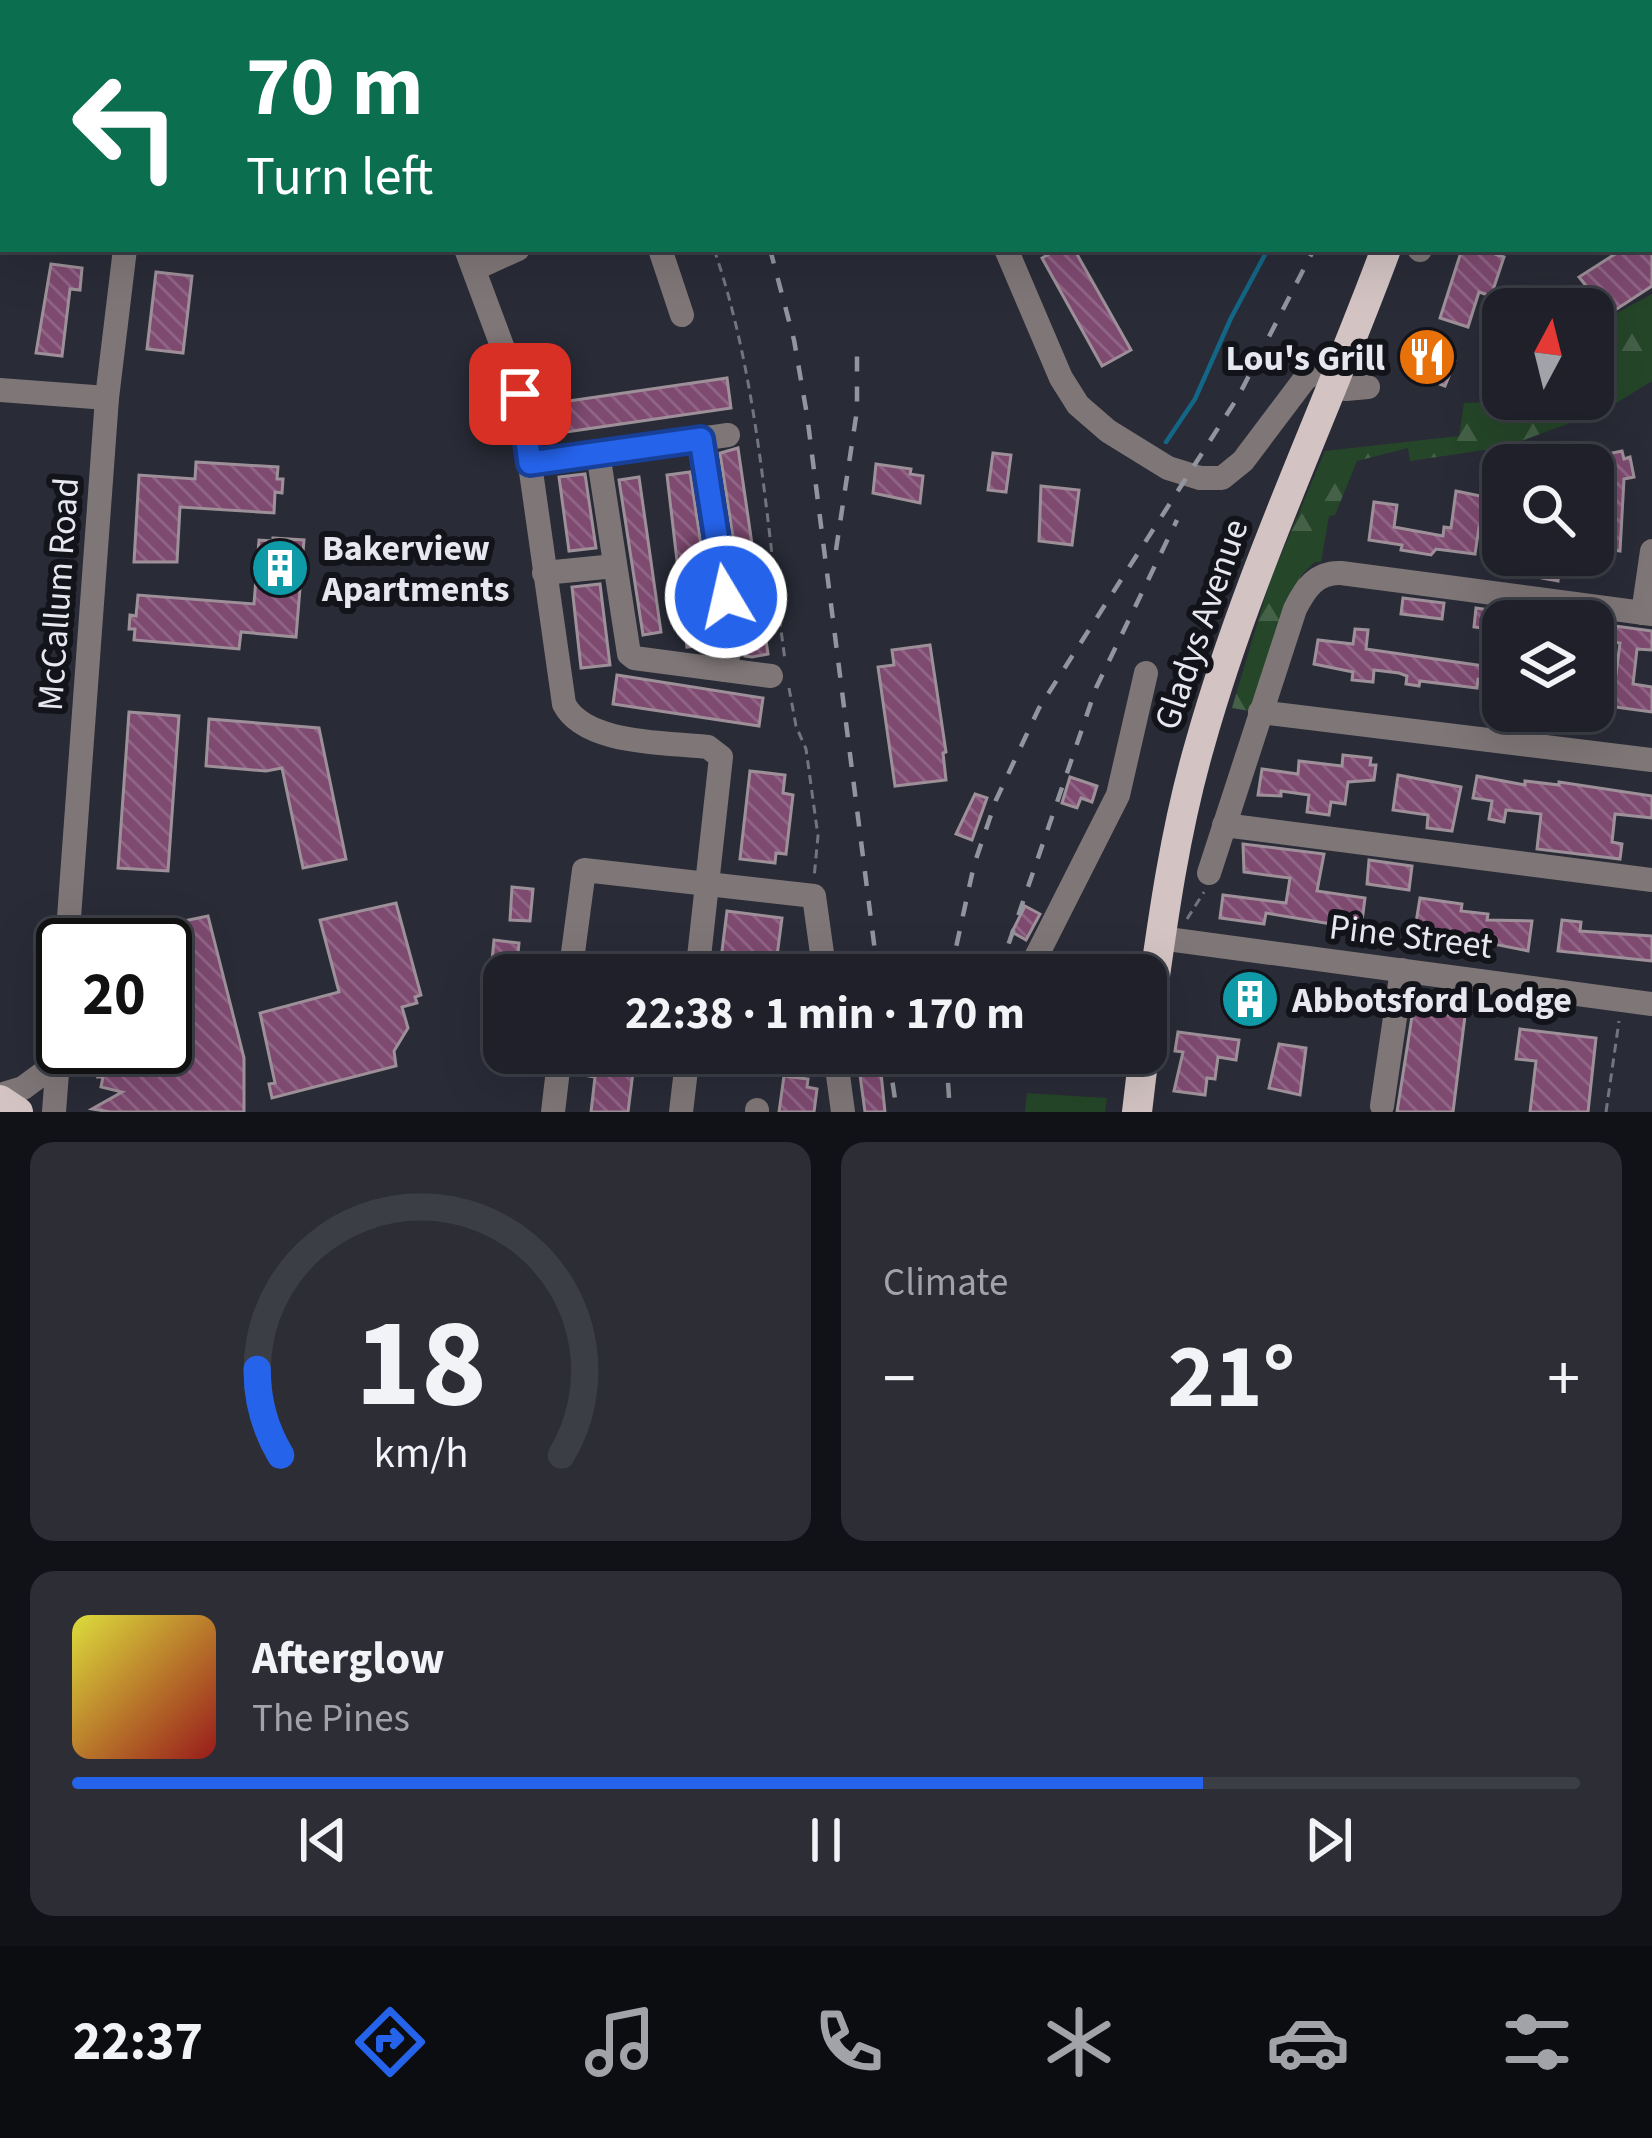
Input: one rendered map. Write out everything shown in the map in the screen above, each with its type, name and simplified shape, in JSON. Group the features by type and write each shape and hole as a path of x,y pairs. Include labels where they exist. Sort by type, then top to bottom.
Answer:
{"main road":[{"name":"Gladys Avenue","path":"1167,954 1182,819 1205,725 1256,573 1386,252"},
{"path":"1137,1112 1142,1074"},
{"path":"0,1097 18,1112"}],"street":[{"name":"McCallum Road","path":"69,918 107,398 125,252"},
{"path":"504,252 470,259 517,382 560,694 574,719 603,734 708,747 721,757 700,954"},
{"path":"661,252 682,314"},
{"path":"1007,252 1060,378 1078,405 1108,431 1177,473 1222,478 1243,461 1304,380 1345,349"},
{"path":"1330,385 1369,387"},
{"path":"0,390 107,398"},
{"path":"530,463 728,435"},
{"path":"701,439 732,637 725,670"},
{"path":"598,453 628,653 634,658 771,676"},
{"path":"1209,873 1304,590 1320,577 1341,573 1648,613 1652,551"},
{"path":"544,572 615,566"},
{"path":"1038,954 1118,795 1146,674"},
{"path":"1260,712 1652,760"},
{"path":"1224,825 1652,880"},
{"path":"573,954 584,870 814,896 822,954"},
{"name":"Pine Street","path":"1173,930 1402,970 1652,1004"},
{"path":"1382,1106 1402,970"},
{"path":"0,1097 42,1074"},
{"path":"54,1112 56,1074"},
{"path":"553,1112 558,1074"},
{"path":"681,1112 686,1074"},
{"path":"838,1074 843,1112"}],"path":[{"path":"715,252 750,393 793,715 806,749 818,836 814,896"},
{"path":"1173,930 1191,915 1209,873"},
{"path":"1606,1112 1619,1022"}],"green space":[{"path":"1652,294 1652,381 1614,404 1614,315"},
{"path":"1482,402 1482,420 1578,420 1513,444 1482,444 1482,450 1410,461 1408,448 1357,461 1335,515 1329,516 1321,562 1301,575 1250,711 1232,708 1270,581 1325,451 1459,436 1464,403"},
{"path":"1027,1093 1107,1098 1105,1112 1025,1112"}],"building":[{"path":"1053,252 1076,252 1131,350 1102,366 1042,258"},
{"path":"1461,252 1504,257 1494,288 1479,292 1468,327 1440,318"},
{"path":"1618,252 1652,252 1652,286 1614,311 1614,288 1588,288 1579,277"},
{"path":"51,264 82,268 80,290 70,289 62,356 36,353"},
{"path":"156,272 192,276 183,353 147,349"},
{"name":"Lou's Grill","path":"1418,336 1437,343 1433,353 1455,361 1445,386 1405,371"},
{"path":"727,378 731,408 552,434 548,404"},
{"path":"738,448 768,654 752,657 745,656 748,634 720,453"},
{"path":"1622,451 1624,459 1630,457 1634,477 1624,479 1620,551 1614,550 1614,453"},
{"path":"993,453 1011,455 1006,492 988,490"},
{"path":"196,462 278,467 282,493 275,492 274,513 180,507 177,562 134,562 139,475 195,479"},
{"path":"876,464 911,469 910,474 923,476 920,503 873,493"},
{"path":"690,472 715,637 714,644 687,647 667,475"},
{"path":"585,474 596,548 569,551 559,477"},
{"path":"639,477 661,632 643,635 619,480"},
{"path":"1041,486 1079,490 1072,545 1039,541"},
{"path":"1456,491 1482,496 1482,527 1475,554 1436,549 1431,555 1369,540 1374,502 1397,505 1394,527 1443,536 1444,527 1451,528"},
{"name":"Bakerview Apartments","path":"259,540 304,540 296,637 241,632 239,649 134,640 130,615 136,616 138,595 254,604"},
{"path":"600,584 610,665 581,668 572,587"},
{"path":"1403,598 1444,603 1442,619 1401,614"},
{"path":"1476,608 1482,609 1482,628 1474,627"},
{"path":"1614,626 1652,631 1652,650 1637,649 1633,684 1652,687 1652,712 1614,707 1620,643 1614,642"},
{"path":"1355,629 1368,630 1366,649 1482,666 1482,679 1478,679 1477,688 1420,681 1419,686 1406,684 1407,676 1399,673 1374,670 1373,682 1352,680 1353,672 1314,664 1318,640 1353,644"},
{"path":"930,645 946,780 895,786 878,667 894,665 892,650"},
{"path":"617,675 763,698 759,726 613,704"},
{"path":"129,712 179,716 168,871 118,868"},
{"path":"209,719 319,728 346,859 303,868 282,768 206,766"},
{"path":"1343,755 1371,758 1370,765 1376,765 1374,780 1348,782 1345,804 1331,802 1329,815 1307,812 1309,795 1281,791 1281,796 1258,795 1262,769 1298,774 1299,761 1342,766"},
{"path":"750,771 785,775 783,793 793,795 786,854 776,853 775,863 740,859"},
{"path":"1398,775 1461,787 1452,831 1427,828 1428,815 1393,810"},
{"path":"1477,776 1652,796 1652,818 1615,814 1612,842 1622,844 1620,859 1537,849 1541,814 1506,810 1504,822 1489,819 1492,801 1473,798"},
{"path":"1070,777 1097,786 1092,802 1081,798 1077,808 1062,803"},
{"path":"975,794 987,798 972,840 956,834"},
{"path":"1243,844 1324,854 1317,891 1365,898 1361,929 1266,913 1264,924 1220,918 1223,895 1286,903 1290,878 1244,872"},
{"path":"1369,860 1412,866 1409,890 1367,884"},
{"path":"512,887 533,889 530,921 510,920"},
{"path":"1420,898 1462,904 1461,911 1488,914 1487,920 1532,921 1528,951 1484,942 1483,947 1413,941"},
{"path":"396,903 421,995 415,997 417,1003 402,1007 408,1028 394,1051 396,1066 272,1098 269,1084 275,1083 260,1013 339,992 320,920"},
{"path":"1025,906 1040,914 1026,940 1012,932"},
{"path":"727,911 782,918 777,954 722,954"},
{"path":"208,916 244,1058 244,1112 92,1109 122,1092 101,1087 99,1074 192,1074 192,919"},
{"path":"1562,920 1581,922 1580,931 1652,936 1652,961 1558,951"},
{"path":"494,940 519,943 518,954 493,954"},
{"name":"Abbotsford Lodge","path":"1247,976 1267,979 1261,1023 1241,1021 1243,1007 1232,1005 1236,988 1246,989"},
{"path":"1413,1010 1465,1016 1453,1112 1397,1112"},
{"path":"1520,1029 1596,1038 1588,1112 1530,1112 1536,1061 1516,1059"},
{"path":"1178,1032 1239,1040 1236,1060 1218,1057 1215,1079 1207,1078 1205,1095 1174,1091 1183,1052 1175,1051"},
{"path":"1279,1044 1306,1048 1300,1095 1269,1088"},
{"path":"633,1074 628,1112 591,1112 595,1077 589,1076"},
{"path":"860,1074 881,1074 885,1112 865,1112"},
{"path":"784,1076 808,1079 807,1087 817,1089 814,1112 779,1112"}],"waterway":[{"path":"1166,442 1195,399 1266,252"}],"railway":[{"path":"771,252 807,415 875,954"},
{"path":"955,954 974,865 996,800 1039,708 1238,397 1312,252"},
{"path":"836,550 857,410 857,354"},
{"path":"1005,954 1096,688 1177,520"},
{"path":"891,1074 897,1112"},
{"path":"947,1074 950,1112"}],"place":[{"name":"Lou's Grill","path":"1427,357"},
{"name":"Bakerview Apartments","path":"280,568"},
{"name":"Abbotsford Lodge","path":"1250,999"}],"route":[{"path":"520,394 530,463 701,439 726,597"}]}
